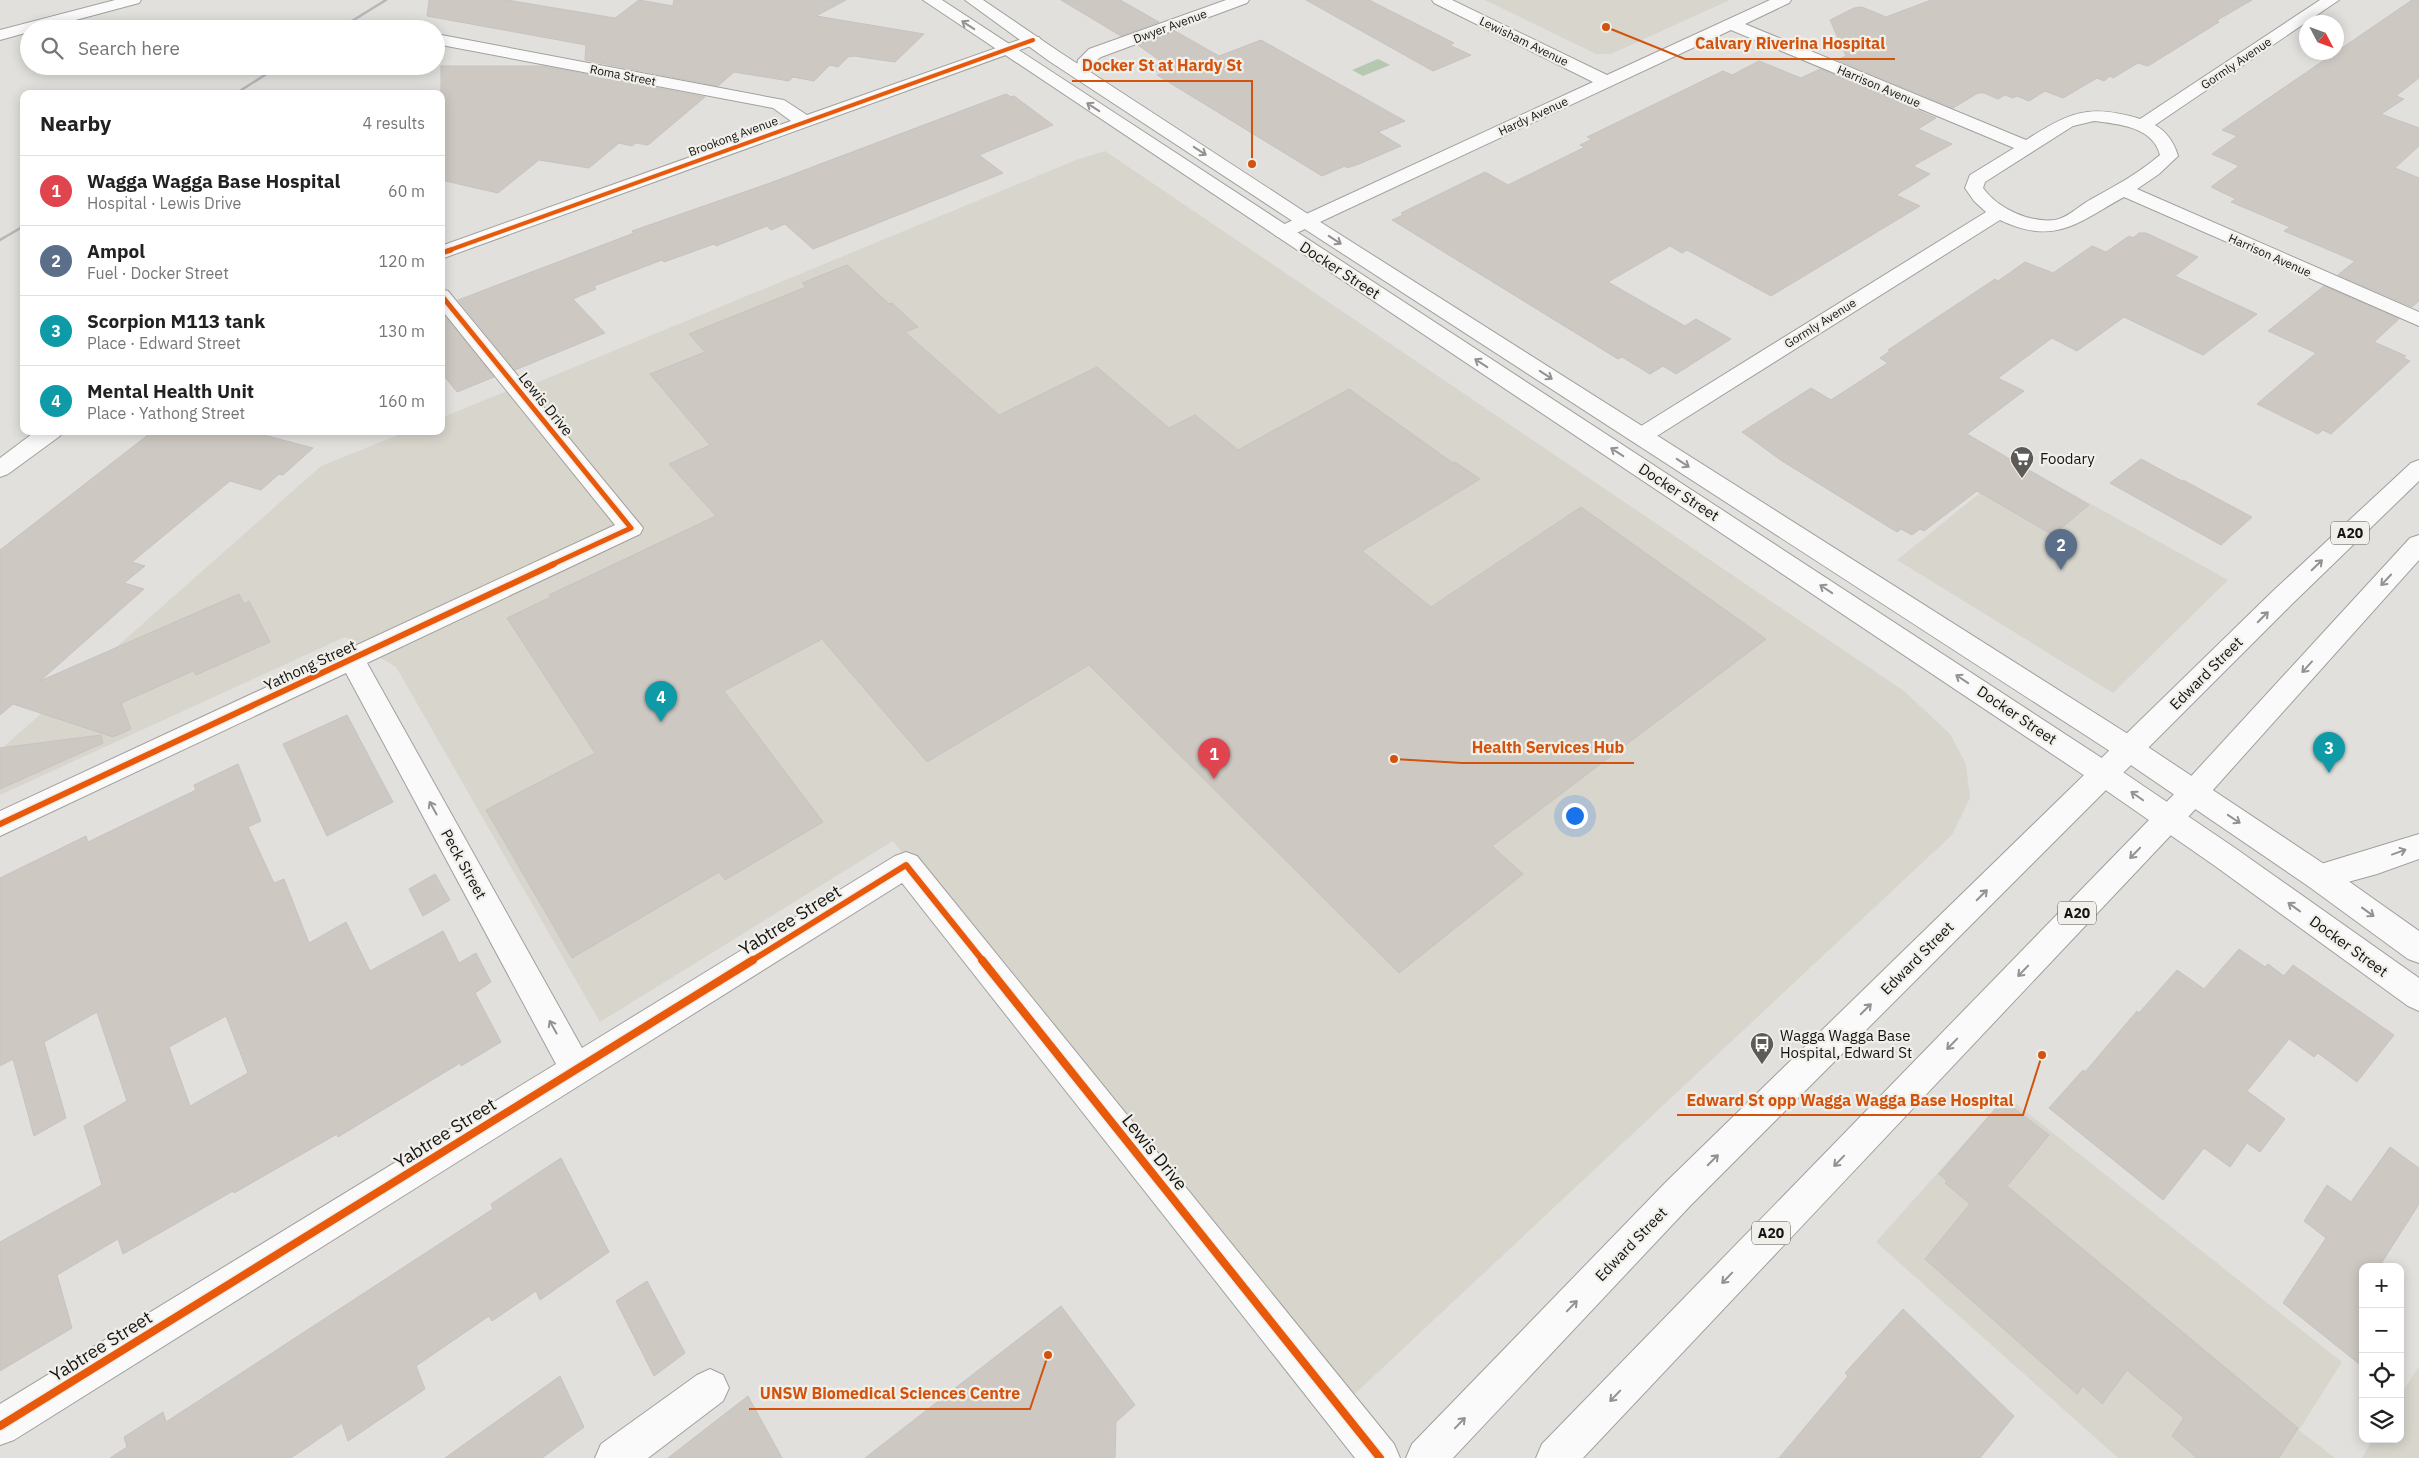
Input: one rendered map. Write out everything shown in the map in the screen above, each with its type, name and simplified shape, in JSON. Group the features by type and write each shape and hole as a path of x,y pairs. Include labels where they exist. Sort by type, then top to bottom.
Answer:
{"main road":[{"path":"57,20 134,0"},
{"name":"Docker Street","path":"931,0 2104,774 2419,996"},
{"name":"Docker Street","path":"973,0 1083,75 1307,222 2194,792 2419,949"},
{"name":"Dwyer Avenue","path":"1083,75 1086,60 1095,53 1241,0"},
{"name":"Lewisham Avenue","path":"1440,0 1607,82"},
{"name":"Hardy Avenue","path":"1283,232 1783,0"},
{"name":"Gormly Avenue","path":"2141,126 2331,0"},
{"name":"Harrison Avenue","path":"1731,24 2027,147"},
{"path":"0,35 20,30"},
{"name":"Brookong Avenue","path":"445,252 1033,40"},
{"name":"Roma Street","path":"445,41 778,104 804,122"},
{"path":"2079,118 2112,118 2141,126 2162,138 2168,147 2169,156 2162,163 2122,189 2064,224 2046,225 2027,222 1999,212 1979,198 1974,188 1977,179 2027,147 2067,122 2079,118"},
{"name":"Harrison Avenue","path":"2122,189 2419,320"},
{"name":"Gormly Avenue","path":"1641,436 1999,212"},
{"name":"Lewis Drive","path":"445,300 630,528"},
{"path":"0,469 47,435"},
{"name":"Edward Street","path":"1426,1458 1678,1194 2282,598 2419,468"},
{"name":"Yathong Street","path":"0,824 630,528"},
{"name":"A20","path":"1556,1458 2194,792 2419,544"},
{"name":"Peck Street","path":"352,659 577,1070"},
{"path":"2319,878 2419,846"},
{"name":"Lewis Drive","path":"906,865 1380,1458"},
{"name":"Yabtree Street","path":"0,1426 906,865"},
{"path":"615,1458 710,1388"}],"shaded area":[{"path":"1485,0 1730,0 1611,54 1596,54"},
{"path":"1378,59 1390,65 1363,76 1352,70"},
{"path":"1105,151 1904,691 1950,734 1966,764 1970,798 1952,835 1344,1404 893,841 600,1022 396,667 345,637 0,795 0,750 321,466 398,435 445,435 445,416 502,393 531,385 1076,160"},
{"path":"2017,463 2228,580 2113,693 1897,560"},
{"path":"2006,1096 2342,1362 2299,1430 2335,1458 2118,1458 1876,1242"},
{"path":"2419,1366 2419,1458 2362,1458 2371,1443 2404,1443 2404,1390"}],"building":[{"path":"429,0 507,0 615,18 639,0 673,6 674,0 846,0 816,16 924,34 895,62 854,56 848,57 838,67 830,65 814,81 793,77 789,81 734,72 718,86 585,60 586,45 427,16"},
{"path":"1061,0 1120,0 1159,22 1121,36"},
{"path":"1306,0 1369,0 1454,43 1449,45 1471,55 1433,71"},
{"path":"1931,0 2252,0 2216,21 2219,22 2148,66 2138,63 2113,78 2110,76 2104,81 2097,78 2063,98 2045,91 2029,101 2017,96 2013,98 2005,95 1998,99 1984,93 1978,93 1953,108 1837,60 1846,56 1830,20 1854,8 1862,7 1886,17"},
{"path":"2412,0 2419,0 2419,78 2396,96 2404,99 2381,114 2419,128 2419,146 2395,168 2419,178 2419,301 2412,307 2338,275 2355,261 2284,231 2290,227 2231,202 2236,199 2211,187 2239,166 2212,154 2237,136 2222,130 2324,60 2344,60 2344,47"},
{"path":"1175,31 1219,56 1261,40 1405,121 1378,132 1401,146 1359,164 1347,168 1345,166 1322,176 1157,75 1161,74 1149,67 1162,62 1138,45"},
{"path":"1759,61 1801,78 1820,69 1936,118 1918,129 1952,144 1913,166 1930,174 1896,195 1920,206 1771,296 1687,250 1682,253 1670,246 1608,282 1685,326 1696,319 1731,339 1676,374 1663,366 1650,374 1622,357 1618,359 1392,220 1403,215 1401,213 1485,172 1508,185 1585,147 1580,145 1592,139 1587,137 1723,71 1732,75"},
{"path":"445,66 543,66 705,97 648,145 636,143 632,146 619,143 589,168 539,160 498,193 445,181 445,90 441,90 441,75 445,75"},
{"path":"1006,94 1011,97 1014,96 1053,125 979,155 1003,173 813,249 785,224 771,230 767,226 716,246 714,244 664,262 662,260 594,286 596,289 573,299 605,333 515,370 458,300 634,233 632,231 770,183"},
{"path":"2139,233 2146,233 2198,257 2175,276 2257,314 2203,355 2124,317 2077,351 2052,338 1998,378 2024,391 1967,434 2089,505 2053,535 1977,491 1924,531 1920,529 1912,535 1901,529 1897,532 1782,461 1742,432 1811,388 1831,400 1888,363 1880,358 1890,351 1888,350 1995,279 1998,281 2025,262 2053,273 2092,246 2106,252 2129,236 2133,238"},
{"path":"847,265 889,304 892,303 918,327 905,332 999,415 1097,367 1169,428 1195,415 1238,450 1349,389 1453,463 1455,462 1480,479 1362,551 1431,607 1581,507 1766,639 1492,846 1523,874 1399,973 1089,665 927,762 822,639 724,691 823,822 725,880 719,872 572,958 486,810 595,753 507,618 551,597 549,595 716,516 669,464 710,445 650,374 705,352 689,334 806,287 802,283"},
{"path":"2324,286 2399,319 2374,342 2406,356 2403,358 2410,361 2331,434 2323,430 2318,434 2257,404 2316,353 2268,331"},
{"path":"445,317 494,377 457,392 445,377"},
{"path":"148,435 264,435 313,448 283,475 279,474 261,490 230,481 132,562 145,566 124,583 144,589 40,681 239,594 244,604 249,601 270,642 196,675 193,671 121,703 131,729 113,737 13,704 0,715 0,550"},
{"path":"2141,459 2252,517 2221,545 2110,483"},
{"path":"347,715 393,802 327,836 283,744"},
{"path":"101,735 103,743 0,789 0,748"},
{"path":"238,764 261,821 248,827 274,883 284,879 309,943 346,922 370,971 443,931 459,963 476,953 491,982 475,993 501,1042 461,1066 460,1063 338,1137 337,1134 123,1254 118,1239 57,1275 72,1328 0,1371 0,1242 102,1185 84,1126 127,1101 97,1012 44,1042 66,1118 34,1136 13,1059 0,1066 0,878 86,836 88,842 196,790 194,785","holes":["226,1016 248,1073 190,1106 169,1047"]},
{"path":"435,874 450,900 423,916 409,889"},
{"path":"2239,949 2265,967 2268,964 2284,976 2293,965 2394,1035 2357,1082 2318,1053 2314,1057 2289,1039 2247,1091 2285,1119 2260,1152 2247,1143 2230,1167 2204,1148 2163,1200 2049,1108 2083,1070 2085,1072 2137,1011 2139,1013 2177,970 2204,989"},
{"path":"2003,1100 2049,1135 2007,1186 2298,1428 2279,1458 2197,1458 2172,1436 2184,1418 2127,1370 2102,1404 2083,1386 2077,1394 1925,1259 1970,1204 1945,1183 1947,1181 1939,1174"},
{"path":"2390,1147 2419,1168 2419,1204 2382,1263 2359,1263 2359,1364 2283,1303 2326,1238 2304,1221 2327,1185 2351,1202"},
{"path":"561,1158 609,1252 540,1300 536,1291 492,1321 489,1316 416,1366 425,1389 348,1441 342,1423 291,1458 110,1458 127,1447 124,1437 163,1412 166,1422 493,1209 491,1204"},
{"path":"647,1281 685,1353 654,1376 616,1301"},
{"path":"1061,1306 1135,1405 1116,1422 1115,1458 865,1458"},
{"path":"1903,1309 2014,1416 1980,1458 1779,1458 1848,1376 1845,1373"},
{"path":"560,1376 584,1427 542,1458 445,1458"},
{"path":"748,1396 782,1458 668,1458"}],"railway":[{"path":"354,20 386,0"},
{"path":"241,90 265,75"},
{"path":"0,240 20,228"}],"cycle path":[{"path":"445,252 1033,40"},
{"path":"0,824 631,528 445,300"},
{"path":"0,1426 906,865 1380,1458"}],"place":[{"name":"Calvary Riverina Hospital","path":"1606,27"},
{"name":"Docker St at Hardy St","path":"1252,164"},
{"name":"Foodary","path":"2022,479"},
{"name":"Ampol","path":"2061,570"},
{"name":"Mental Health Unit","path":"661,722"},
{"name":"Health Services Hub","path":"1394,759"},
{"name":"Scorpion M113 tank","path":"2329,773"},
{"name":"Wagga Wagga Base Hospital","path":"1214,779"},
{"name":"Edward St opp Wagga Wagga Base Hospital","path":"2042,1055"},
{"name":"Wagga Wagga Base Hospital, Edward St","path":"1762,1065"},
{"name":"UNSW Biomedical Sciences Centre","path":"1048,1355"}]}
